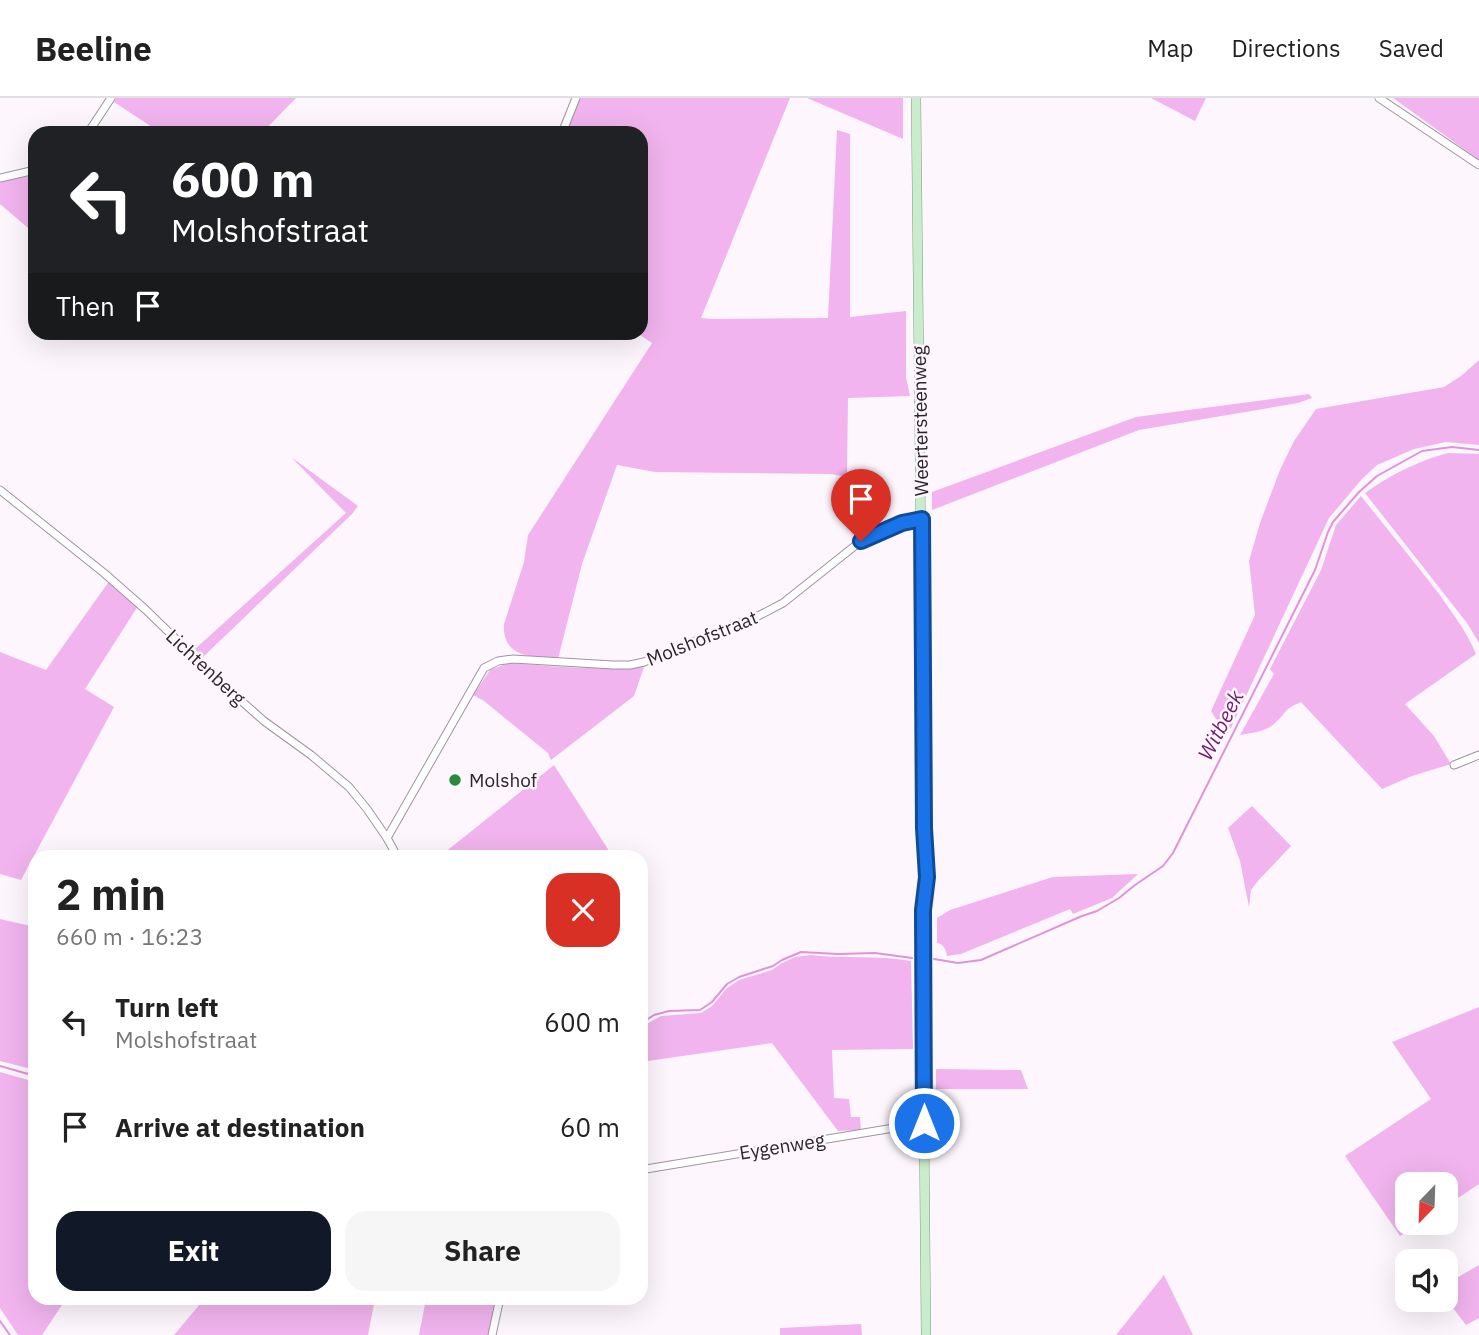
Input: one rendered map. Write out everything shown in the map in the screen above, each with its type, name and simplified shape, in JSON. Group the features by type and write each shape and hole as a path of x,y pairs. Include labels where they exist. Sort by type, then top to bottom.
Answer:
{"main road":[{"name":"Weertersteenweg","path":"916,98 924,828 927,877 923,910 926,1335"}],"street":[{"path":"93,126 111,98"},
{"path":"565,126 576,98"},
{"path":"1380,98 1479,165"},
{"path":"0,178 28,172"},
{"name":"Lichtenberg","path":"0,490 115,582 264,721 349,787 394,850"},
{"name":"Molshofstraat","path":"387,838 484,668 498,661 513,659 613,665 644,662 760,615 783,603 861,541 902,523 922,519"},
{"path":"1454,765 1479,755"},
{"name":"Eygenweg","path":"648,1169 924,1123"},
{"path":"492,1335 498,1305"}],"shaded area":[{"path":"116,98 296,98 269,126 150,126 114,102"},
{"path":"578,98 790,98 701,318 712,319 828,318 837,130 850,134 850,317 906,311 906,377 910,396 848,398 847,477 831,474 655,472 617,465 582,564 558,659 521,654 508,644 505,635 504,624 524,562 528,535 652,343 648,340 648,126 567,125"},
{"path":"807,98 903,98 903,139"},
{"path":"1151,98 1206,98 1195,121"},
{"path":"1393,98 1479,98 1479,160"},
{"path":"28,173 28,228 0,204 0,179"},
{"path":"1479,360 1479,445 1446,442 1414,449 1377,465 1361,480 1329,518 1231,728 1216,719 1211,711 1255,615 1249,561 1260,523 1294,441 1316,409 1444,387"},
{"path":"1309,394 1312,398 1298,403 1139,430 932,510 932,492 1136,417"},
{"path":"1448,453 1479,454 1479,643 1467,623 1365,493 1405,469"},
{"path":"291,457 358,506 203,657 195,649 346,513"},
{"path":"1361,496 1439,594 1476,654 1405,704 1434,736 1451,764 1382,789 1301,702 1267,729 1240,735 1274,674 1270,669 1321,570 1336,525"},
{"path":"110,580 138,606 85,689 114,707 37,850 28,850 28,867 21,880 0,874 0,652 46,670"},
{"path":"509,663 594,668 645,664 634,696 551,760 548,753 473,695 490,670"},
{"path":"554,765 609,850 448,850"},
{"path":"1252,806 1291,846 1251,890 1249,907 1240,861 1228,828"},
{"path":"1138,874 1112,898 1073,914 1070,909 961,954 947,956 944,948 937,943 937,918 950,910 1053,877"},
{"path":"0,919 28,925 28,1068 0,1061"},
{"path":"811,955 911,961 913,1049 832,1050 834,1098 849,1099 851,1117 860,1117 861,1130 838,1131 772,1043 648,1061 648,1023 661,1016 701,1013 739,980 772,970 795,957"},
{"path":"1479,1007 1479,1184 1458,1198 1458,1172 1395,1172 1395,1229 1345,1156 1431,1099 1392,1042"},
{"path":"936,1069 1021,1070 1028,1089 936,1089"},
{"path":"0,1072 28,1080 28,1305 62,1305 42,1335 18,1335 0,1308"},
{"path":"1479,1265 1479,1318 1466,1325 1456,1312 1458,1277"},
{"path":"1164,1275 1193,1335 1116,1335"},
{"path":"199,1305 374,1305 368,1335 174,1335"},
{"path":"425,1305 496,1305 489,1335 419,1335"},
{"path":"861,1324 862,1335 780,1335 780,1328"}],"waterway":[{"name":"Witbeek","path":"934,959 958,963 981,960 1097,911 1163,866 1173,853 1315,570 1333,522 1377,476 1422,451 1452,447 1479,450"},
{"path":"648,1019 669,1011 700,1010 712,1002 727,984 739,977 773,966 801,952 875,953 912,958"},
{"name":"Witbeek","path":"0,1066 28,1074"},
{"path":"0,1321 10,1335"}],"place":[{"name":"Molshof","path":"455,780"}],"route":[{"path":"861,541 902,523 922,519 924,828 927,877 923,910 924,1123"}]}
